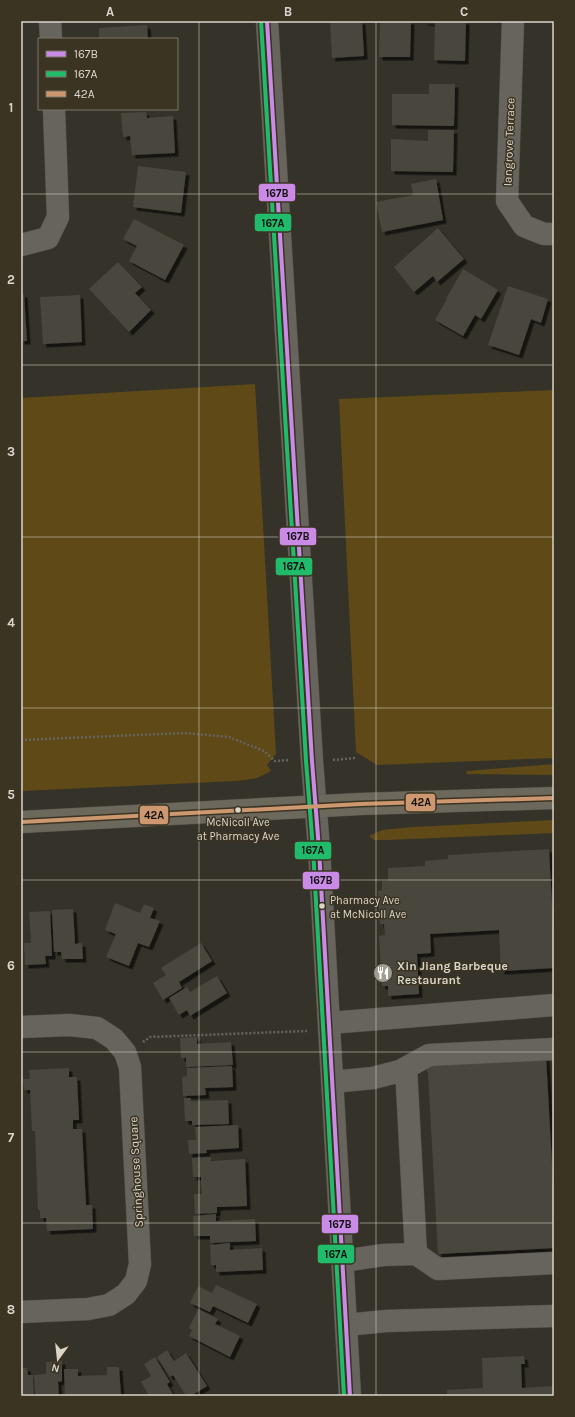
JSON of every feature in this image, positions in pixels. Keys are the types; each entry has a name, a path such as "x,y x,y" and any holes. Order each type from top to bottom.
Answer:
{"main road":[{"path":"21,822 360,804 554,798"}],"street":[{"path":"50,21 51,38"},
{"path":"267,21 312,761 317,807 350,1396"},
{"name":"Iangrove Terrace","path":"513,21 507,201 524,226 544,234 554,234"},
{"path":"21,245 48,238 58,217 54,110"},
{"path":"329,1023 554,1005"},
{"name":"Springhouse Square","path":"21,1027 69,1025 97,1028 114,1040 125,1052 130,1067 140,1264 136,1281 126,1294 109,1305 88,1309 21,1312"},
{"path":"332,1082 373,1078 400,1071 429,1055 554,1049"},
{"path":"406,1068 416,1254"},
{"path":"342,1261 383,1255 416,1254 438,1269 554,1264"},
{"path":"346,1325 386,1321 554,1316"}],"path":[{"path":"21,740 184,733 229,737 264,751 275,761"},
{"path":"125,1052 150,1037 293,1032"}],"shaded area":[{"path":"255,384 276,754 267,765 271,771 257,778 237,781 21,791 21,398"},
{"path":"554,390 554,758 377,765 356,752 339,399"},
{"path":"554,764 554,775 466,774 467,771"},
{"path":"554,820 554,833 387,840 374,840 369,836 382,830 412,827"}],"building":[{"path":"330,21 362,21 364,56 332,58"},
{"path":"380,21 411,21 410,57 379,57"},
{"path":"424,21 466,21 465,61 434,60 435,23"},
{"path":"147,25 148,38 99,38 99,28"},
{"path":"429,84 455,84 454,126 392,125 392,94 429,94"},
{"path":"146,112 147,118 173,116 175,153 132,155 130,136 123,137 121,113"},
{"path":"428,130 454,130 453,172 391,171 391,139 428,141"},
{"path":"138,166 186,172 181,213 133,207"},
{"path":"436,179 443,220 382,232 376,202 413,195 411,184"},
{"path":"134,219 184,245 165,280 129,261 137,246 123,239"},
{"path":"438,228 464,259 437,282 433,276 414,292 394,267"},
{"path":"118,262 142,287 135,293 151,310 129,332 89,289"},
{"path":"463,269 498,290 481,319 475,315 463,336 435,320"},
{"path":"508,286 548,299 541,323 531,319 519,355 488,345"},
{"path":"21,294 24,294 27,341 21,341"},
{"path":"80,295 82,342 43,344 40,297"},
{"path":"549,849 554,968 501,971 499,930 430,934 431,953 417,954 419,994 388,996 388,986 382,986 379,936 385,935 384,924 380,924 378,891 382,890 382,881 388,881 388,868 425,866 425,861 448,859 448,855"},
{"path":"115,903 140,913 144,904 154,908 150,918 160,921 149,947 138,943 129,966 106,957 116,934 105,930"},
{"path":"73,909 75,944 82,943 83,959 62,959 61,952 54,952 52,910"},
{"path":"50,911 52,956 45,956 46,964 25,965 24,943 31,943 29,912"},
{"path":"201,943 212,961 179,982 182,988 163,1000 153,983 166,975 161,968"},
{"path":"217,976 227,993 190,1016 187,1010 179,1015 169,998 187,987 190,992"},
{"path":"197,1037 197,1044 231,1042 233,1065 186,1067 186,1058 181,1058 180,1038"},
{"path":"546,1056 554,1201 554,1248 438,1254 427,1063"},
{"path":"232,1066 233,1087 205,1088 206,1095 183,1096 182,1077 187,1076 187,1068"},
{"path":"69,1068 69,1077 77,1077 79,1120 73,1120 73,1129 82,1129 86,1205 92,1205 93,1229 47,1231 46,1218 40,1218 40,1210 38,1210 35,1131 32,1131 30,1090 24,1090 23,1079 30,1079 29,1070"},
{"path":"184,1098 191,1098 191,1101 228,1100 229,1124 192,1125 192,1121 185,1121"},
{"path":"238,1125 239,1148 206,1150 207,1153 189,1154 188,1140 196,1140 195,1127"},
{"path":"211,1157 211,1161 245,1159 247,1206 217,1207 217,1213 195,1214 194,1194 202,1194 201,1177 193,1177 192,1158"},
{"path":"216,1214 216,1221 255,1219 256,1241 210,1243 210,1236 194,1236 193,1216"},
{"path":"230,1243 230,1250 262,1248 263,1270 216,1272 216,1265 211,1265 210,1245"},
{"path":"216,1285 257,1304 248,1323 213,1306 210,1312 190,1303 198,1286 212,1293"},
{"path":"198,1309 218,1319 215,1324 240,1336 230,1357 189,1336 192,1330 189,1328"},
{"path":"167,1350 174,1361 186,1353 207,1386 191,1396 186,1396 173,1375 170,1377 157,1357"},
{"path":"524,1356 525,1364 521,1364 522,1388 554,1386 554,1396 447,1396 447,1390 483,1388 482,1358"},
{"path":"155,1357 170,1382 167,1384 174,1396 149,1396 141,1382 151,1376 144,1364"},
{"path":"62,1361 62,1381 58,1382 59,1396 35,1396 34,1375 46,1374 46,1362"},
{"path":"107,1367 119,1367 121,1396 65,1396 64,1369 78,1369 78,1376 107,1375"},
{"path":"21,1368 27,1368 28,1375 33,1375 34,1396 21,1396"}],"transit line":[{"name":"167A","path":"261,21 306,761 313,849 344,1396"},
{"name":"167B","path":"267,21 312,761 319,849 350,1396"},
{"name":"42A","path":"21,822 360,804 554,798"}],"place":[{"name":"McNicoll Ave at Pharmacy Ave","path":"238,810"},
{"name":"Pharmacy Ave at McNicoll Ave","path":"322,906"},
{"name":"Xin Jiang Barbeque Restaurant","path":"383,973"}]}
